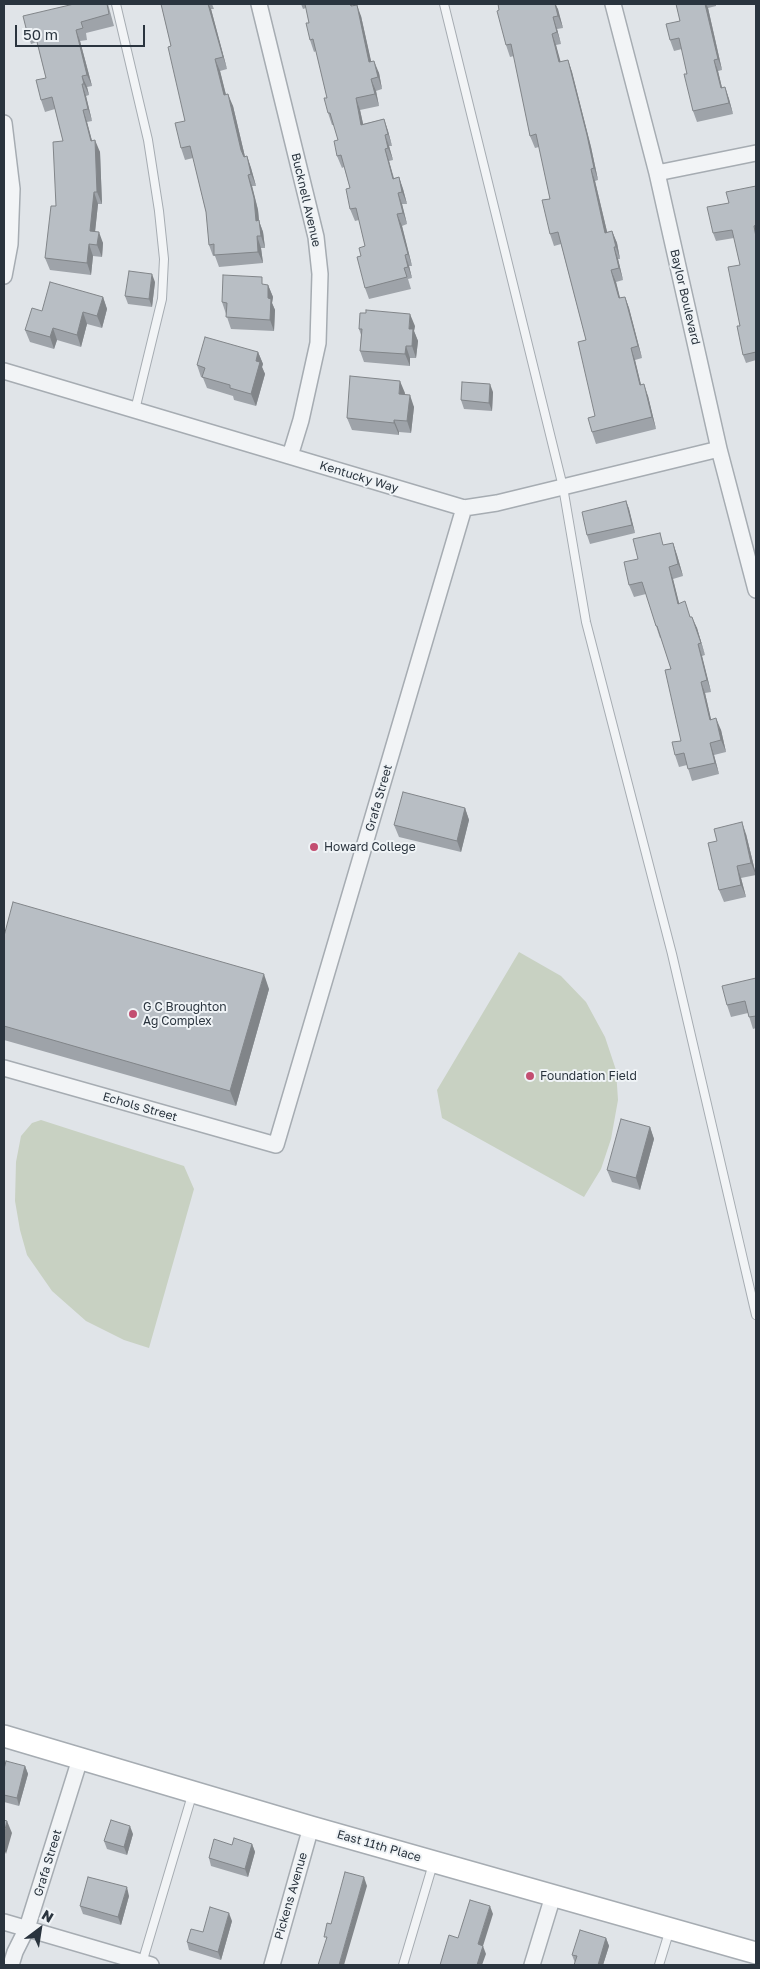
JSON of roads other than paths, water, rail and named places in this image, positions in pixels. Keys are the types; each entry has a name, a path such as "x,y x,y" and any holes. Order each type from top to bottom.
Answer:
{"street":[{"name":"Bucknell Avenue","path":"259,4 316,237 320,274 318,343 301,420 290,456"},
{"name":"Baylor Boulevard","path":"613,4 657,173 719,449 756,590"},
{"path":"4,124 12,189 10,244 4,276"},
{"path":"657,173 756,153"},
{"name":"Kentucky Way","path":"4,371 464,508 497,504 719,449"},
{"name":"Grafa Street","path":"276,1145 464,508"},
{"name":"Echols Street","path":"4,1068 276,1145"},
{"name":"East 11th Place","path":"4,1736 311,1827 756,1953"},
{"name":"Grafa Street","path":"11,1965 27,1928 80,1758"},
{"name":"Pickens Avenue","path":"272,1965 311,1827"},
{"path":"532,1965 553,1896"},
{"path":"4,1922 145,1964"}],"lane":[{"path":"116,4 148,140 164,259 162,299 135,410"},
{"path":"444,4 563,487 586,622 672,954 756,1315"},
{"path":"145,1964 193,1792"},
{"path":"403,1965 434,1862"},
{"path":"659,1965 670,1929"}],"place":[{"name":"Howard College","path":"314,847"},
{"name":"G C Broughton Ag Complex","path":"133,1014"},
{"name":"Foundation Field","path":"530,1076"}]}
